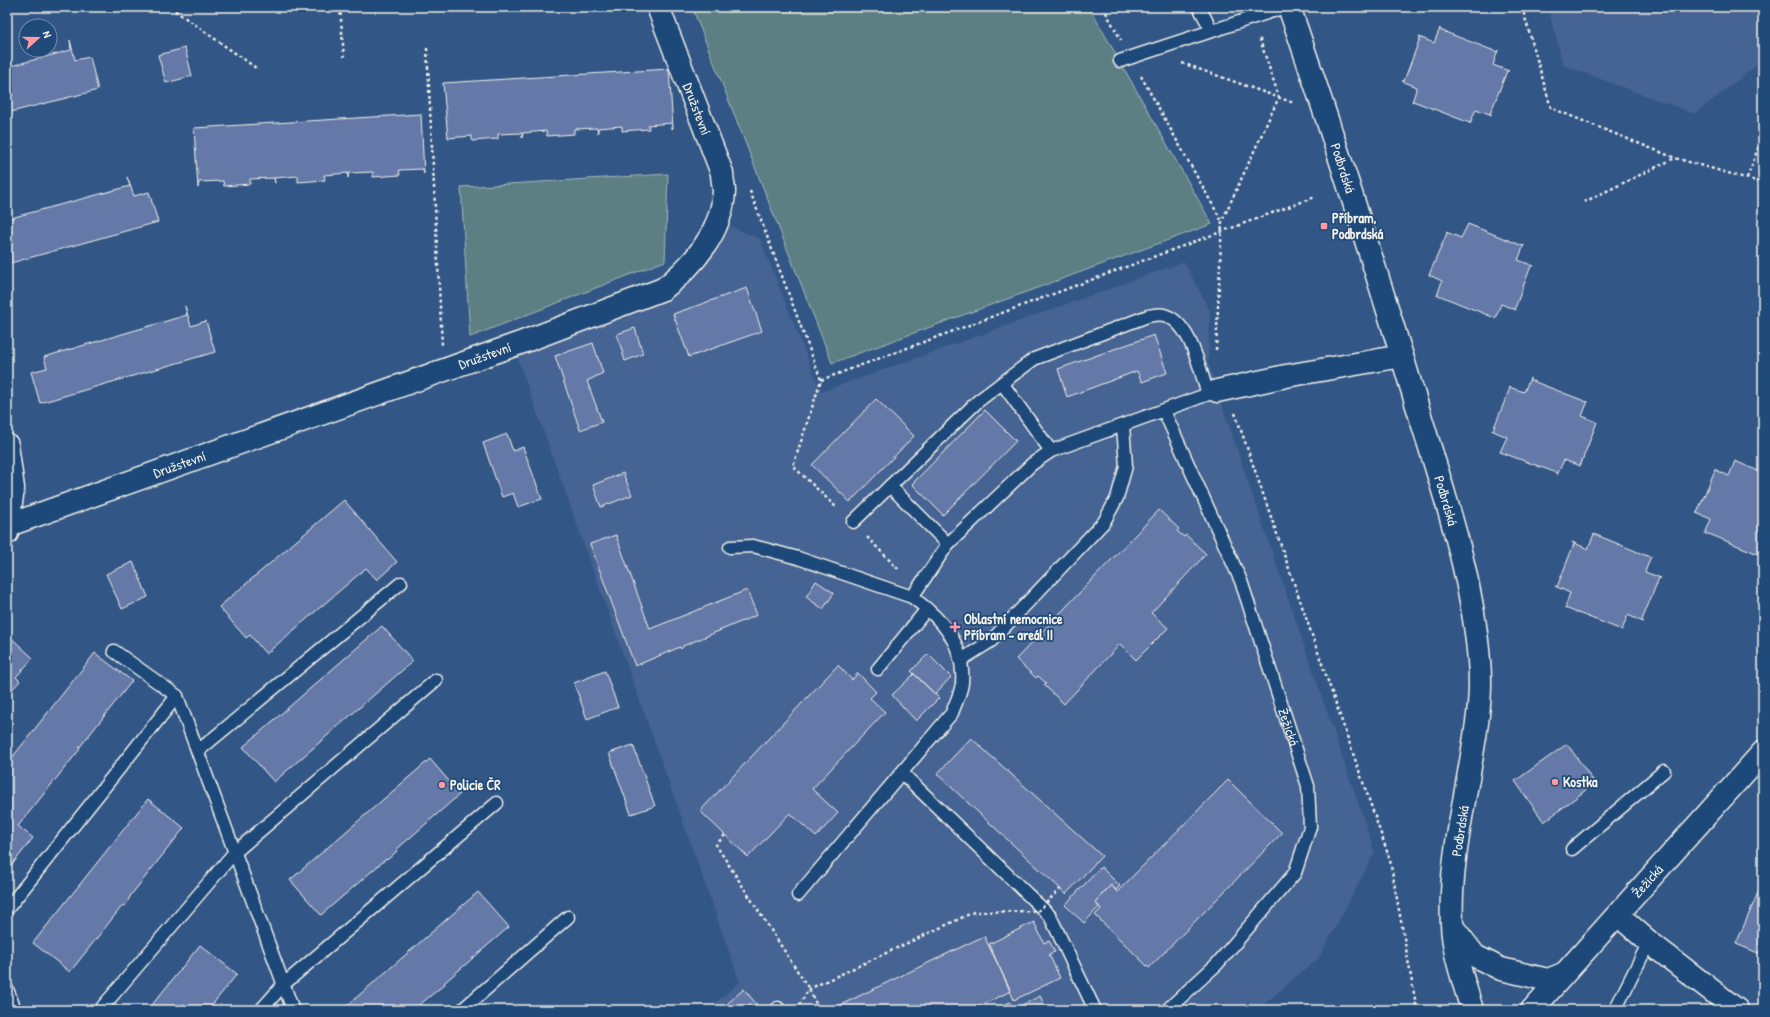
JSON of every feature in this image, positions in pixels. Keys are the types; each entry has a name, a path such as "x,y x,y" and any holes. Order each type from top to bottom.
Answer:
{"street":[{"name":"Družstevní","path":"8,529 523,342 663,289 680,276 697,258 714,230 724,192 722,173 658,7"},
{"name":"Podbrdská","path":"1289,7 1322,102 1402,356 1457,540 1472,603 1480,663 1480,707 1453,877 1452,926 1460,971 1472,1010"},
{"path":"1212,393 1286,376 1402,356"},
{"path":"7,445 13,488 8,529"},
{"name":"Žežická","path":"1532,1010 1763,752"},
{"path":"1618,915 1649,942 1737,1010"},
{"path":"1452,926 1475,956 1501,969 1548,980 1564,974"}],"lane":[{"path":"1199,7 1212,31"},
{"path":"1125,59 1285,7"},
{"path":"852,522 978,401 1034,359 1148,316 1163,314 1176,320 1187,335 1212,393 1051,451 1032,464 948,544 915,593"},
{"path":"1002,383 1051,451"},
{"name":"Žežická","path":"1164,411 1241,581 1308,786 1310,827 1295,873 1216,964 1167,1010"},
{"path":"961,660 991,641 1104,522 1116,498 1126,466 1123,425"},
{"path":"890,486 948,544"},
{"path":"730,547 752,546 798,558 915,593 927,609 950,634 961,660 962,685 952,713 798,895"},
{"path":"198,752 402,584"},
{"path":"878,669 927,609"},
{"path":"114,651 177,696 234,853 294,1010"},
{"path":"100,1010 234,853 436,680"},
{"path":"7,909 177,696"},
{"path":"1572,850 1664,771"},
{"path":"902,773 1050,916 1095,1010"},
{"path":"261,1010 284,984 497,803"},
{"path":"462,1010 568,917"},
{"path":"1614,1010 1649,942"},
{"path":"7,989 15,1010"}],"path":[{"path":"170,7 256,68"},
{"path":"340,7 344,57"},
{"path":"1103,7 1125,59 1222,221"},
{"path":"1522,7 1551,108 1676,158 1763,183"},
{"path":"1216,355 1220,232 1222,221 1280,97 1257,31"},
{"path":"427,48 442,347"},
{"path":"1150,52 1280,97 1298,105"},
{"path":"1747,178 1763,135"},
{"path":"1584,202 1676,158"},
{"path":"748,186 821,380 793,466 852,522 915,593"},
{"path":"821,380 1315,197"},
{"path":"1232,406 1390,860 1417,1010"},
{"path":"725,835 716,845 809,989 819,1010"},
{"path":"796,1010 809,989 974,912 1038,911 1060,889"}],"shaded area":[{"path":"1548,7 1763,7 1763,60 1695,114 1563,65"},
{"name":"Oblastní nemocnice Příbram - areál II","path":"708,217 760,239 821,392 1184,262 1210,311 1208,362 1375,852 1319,958 1257,1010 707,1010 740,982 509,334 661,276 680,262 695,244"}],"green space":[{"path":"692,7 1089,7 1212,224 832,363"},
{"path":"668,174 665,261 470,337 461,187"}],"building":[{"path":"1440,28 1440,30 1497,52 1498,50 1493,65 1509,71 1507,71 1490,114 1492,115 1476,109 1470,124 1413,101 1412,102 1417,87 1402,81 1404,81 1420,38 1419,37 1434,43"},
{"path":"70,40 75,60 90,57 98,90 7,113 7,67 41,58 58,58 58,53 71,50"},
{"path":"185,48 192,76 166,83 158,55"},
{"path":"669,69 673,128 672,129 672,123 648,125 649,129 622,131 622,126 598,128 598,133 597,128 574,129 574,134 547,136 546,131 523,133 522,138 522,133 498,134 498,139 472,141 472,136 448,138 443,83"},
{"path":"421,114 424,174 423,169 399,170 400,175 373,177 373,172 349,173 348,178 348,173 324,175 325,180 298,182 298,176 250,179 250,184 224,186 223,181 199,182 198,188 194,128"},
{"path":"127,177 134,196 149,192 158,222 7,264 7,219 130,186"},
{"path":"1468,224 1523,246 1524,245 1518,260 1534,266 1531,266 1515,308 1516,310 1501,304 1495,319 1438,295 1437,296 1442,281 1429,275 1447,233 1446,232 1461,238"},
{"path":"747,288 762,331 689,357 673,314"},
{"path":"185,306 191,326 206,321 215,352 40,403 31,372 47,368 44,357 187,315"},
{"path":"635,328 643,354 625,361 617,334"},
{"path":"1154,335 1167,373 1142,382 1137,371 1067,397 1058,369"},
{"path":"593,343 603,373 587,381 602,422 580,430 555,356"},
{"path":"1530,378 1530,380 1587,402 1588,401 1582,416 1597,422 1580,466 1564,460 1557,475 1557,473 1500,452 1507,437 1491,430 1493,430 1510,388 1509,387 1524,392"},
{"path":"876,399 914,436 850,502 812,465"},
{"path":"985,410 1016,441 943,515 912,484"},
{"path":"507,434 513,451 523,447 542,499 518,507 513,493 502,497 483,443"},
{"path":"1735,461 1763,473 1763,556 1709,534 1705,534 1711,519 1696,513 1715,470 1714,469 1729,476"},
{"path":"623,473 632,495 601,507 593,485"},
{"path":"344,500 397,562 377,580 366,568 266,654 250,635 246,638 219,607"},
{"path":"1159,510 1179,529 1177,531 1184,537 1186,535 1206,554 1151,613 1168,628 1136,660 1120,644 1064,704 1044,685 1046,683 1038,676 1036,678 1016,659"},
{"path":"1594,534 1650,557 1651,556 1645,572 1661,578 1659,578 1642,620 1643,622 1628,615 1622,630 1565,608 1570,593 1557,587 1574,544 1572,542 1588,549"},
{"path":"616,535 650,629 747,590 757,615 683,646 681,649 680,647 635,666 590,544"},
{"path":"133,562 148,597 122,609 106,574"},
{"path":"816,581 834,593 823,609 806,597"},
{"path":"382,626 413,661 274,782 243,747"},
{"path":"7,634 33,658 16,677 20,681 7,695"},
{"path":"95,653 132,681 18,826 33,838 7,871 7,764"},
{"path":"928,654 951,677 935,694 911,671"},
{"path":"838,665 852,680 858,673 876,692 870,698 885,712 812,789 838,813 816,837 790,813 748,857 700,811"},
{"path":"605,671 618,707 587,719 574,683"},
{"path":"914,674 939,698 916,721 892,695"},
{"path":"971,738 1102,856 1066,894 937,774"},
{"name":"Kostka","path":"1567,744 1595,783 1544,822 1515,781"},
{"path":"633,745 655,806 631,814 609,753"},
{"path":"430,759 460,794 396,850 397,851 387,860 386,859 321,915 290,880"},
{"path":"1228,780 1282,833 1149,968 1095,915 1101,909 1095,902 1111,885 1117,892"},
{"path":"148,799 184,828 131,895 125,906 123,905 70,972 33,943"},
{"path":"1101,867 1120,886 1116,890 1111,885 1095,902 1099,907 1084,923 1065,905"},
{"path":"1763,881 1763,955 1736,944"},
{"path":"478,892 509,927 444,983 445,984 413,1010 342,1010"},
{"path":"1034,922 1044,943 1049,941 1055,952 1049,954 1060,978 1014,1000 989,944"},
{"path":"984,936 1011,991 971,1010 832,1009"},
{"path":"200,945 237,974 208,1010 148,1010"},
{"path":"744,989 761,1010 720,1010"},
{"path":"1040,996 1047,1010 994,1010 1010,1002 1014,1009"}],"place":[{"name":"Příbram, Podbrdská","path":"1324,226"},
{"name":"Oblastní nemocnice Příbram - areál II","path":"955,627"},
{"name":"Kostka","path":"1555,782"},
{"name":"Policie ČR","path":"442,785"}]}
